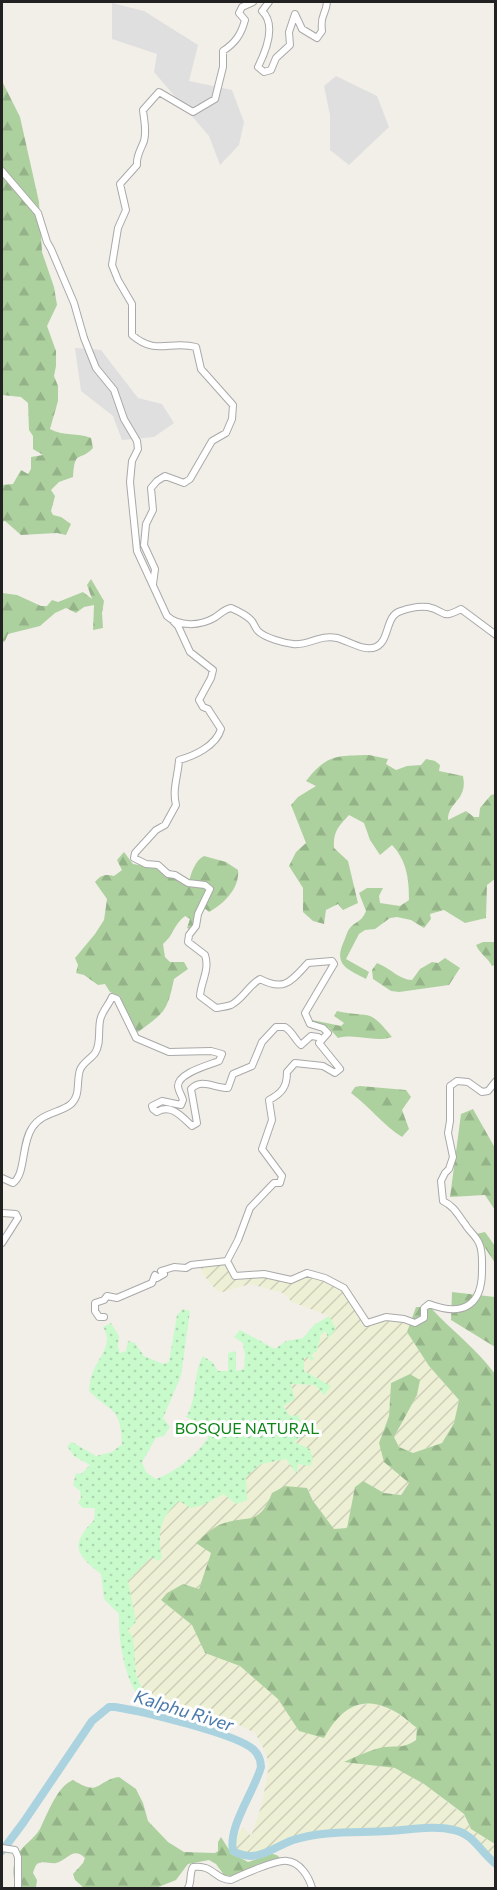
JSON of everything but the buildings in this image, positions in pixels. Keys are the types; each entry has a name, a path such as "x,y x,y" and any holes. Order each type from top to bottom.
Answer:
{"street":[{"path":"152,585 155,569 144,545 146,524 153,510 150,488 165,476 184,483 190,479 212,441 226,433 232,419 233,405 201,369 196,347 184,344 161,348 142,344 132,335 132,303 112,265 118,228 126,210 120,184 137,165 136,158 145,132 143,110 159,92 193,112 214,99 223,67 223,51 237,40 242,29 245,21 239,13 242,6 253,2"},
{"path":"269,2 262,10 267,16 268,31 271,37 258,67 264,72 271,70 276,58 290,45 289,32 295,14 302,29 318,38 322,31 320,20 327,7 327,2"},
{"path":"2,171 38,213 46,242 74,303 96,368 110,383 118,398 124,419 135,435 138,449 132,461 130,482 137,551 164,612 178,626 190,652 213,670 200,700 221,729 219,735 210,746 193,756 178,760 178,774 173,793 176,806 165,825 156,830 135,853 134,858 146,864 158,865 168,874 176,875 188,883 206,885 210,889 188,942 205,955 207,971 201,984 200,996 216,1008 231,1005 250,985 260,979 278,986 289,983 308,963 332,961 334,964 305,1013 310,1024 323,1028 328,1033 319,1043 340,1069 336,1074 323,1066 295,1063 287,1072 287,1083 280,1094 269,1100 272,1120 262,1149 282,1176 280,1183 274,1183 250,1208 227,1261"},
{"path":"173,621 180,624 204,623 231,608 248,617 259,632 290,644 302,644 317,638 335,637 364,648 374,648 381,643 397,612 419,607 429,608 444,615 450,615 462,609 495,635"},
{"path":"2,1178 13,1183 21,1176 24,1145 32,1128 51,1112 70,1106 78,1095 78,1078 81,1067 95,1054 99,1045 100,1017 112,997 117,999 136,1038 170,1052 211,1051 222,1054 219,1061 190,1072 180,1080 178,1087 183,1100 181,1105 162,1101 152,1106 157,1112 165,1107 170,1108 192,1126 197,1123 191,1089 193,1086 204,1083 228,1088 232,1074 252,1066 262,1042 276,1027 285,1027 295,1034 296,1041 301,1046 311,1036 322,1040"},
{"path":"227,1261 235,1276 264,1274 291,1280 307,1273 325,1278 344,1288 367,1323 386,1317 415,1323 424,1318 424,1308 429,1304 455,1311 468,1307 476,1298 482,1285 482,1261 479,1243 466,1227 454,1206 443,1201 441,1181 449,1170 453,1157 448,1133 450,1086 457,1081 468,1082 482,1092 488,1090 495,1081"},
{"path":"2,1213 16,1214 18,1218 2,1243"},
{"path":"104,1317 99,1317 95,1311 95,1304 104,1300 106,1296 117,1298 152,1283 155,1275 157,1278 164,1274 161,1271 174,1267 186,1268 191,1264 227,1261"},
{"path":"2,1848 15,1850 18,1857 18,1888"},
{"path":"188,1888 193,1868 206,1867 225,1880 231,1880 284,1860 302,1869 312,1888"}],"shaded area":[{"path":"112,3 144,11 198,45 189,81 232,90 244,122 239,145 220,165 209,136 154,72 157,54 112,39"},
{"path":"336,76 377,96 389,127 349,165 330,150 330,115 324,86"},
{"path":"75,348 101,350 138,398 162,404 174,423 154,437 122,440 113,416 81,391"}],"green space":[{"path":"2,81 20,117 39,202 42,252 54,287 57,305 47,326 56,351 54,376 58,386 58,401 50,429 91,438 93,448 78,457 73,477 59,482 51,490 55,496 51,511 53,515 71,524 66,535 57,533 21,535 5,521 2,522 2,485 13,484 21,470 28,474 31,469 31,457 43,455 33,449 33,436 29,430 28,403 21,397 2,395"},
{"path":"91,579 104,601 103,628 93,630 94,605 84,607 76,613 66,608 55,613 40,626 8,634 2,643 2,593 17,595 41,606 47,606 52,600 58,602 83,592 92,599 87,585"},
{"path":"369,755 388,759 386,764 396,770 421,765 426,759 440,765 439,771 463,776 463,791 451,809 448,820 466,811 474,817 479,817 480,808 491,795 495,794 496,878 487,885 486,918 465,923 444,910 430,914 431,919 424,928 411,920 397,917 390,918 375,929 365,930 359,934 346,959 369,972 366,979 344,965 340,956 341,949 349,929 361,920 366,911 359,893 367,888 383,888 379,896 380,903 400,906 409,900 406,871 397,851 392,845 380,855 370,840 364,823 349,815 337,830 334,848 348,861 358,903 343,910 338,904 326,910 324,924 313,921 303,912 303,888 289,866 296,852 306,843 291,805 298,797 316,786 306,781 320,766 333,758"},
{"path":"124,852 133,864 160,868 171,877 196,884 208,891 191,930 187,928 190,919 185,916 163,944 165,957 170,962 184,962 188,969 174,979 164,1010 138,1032 128,1026 125,1021 120,996 110,992 105,984 98,985 84,975 76,973 78,965 75,958 104,920 107,899 95,882 101,876 114,876 122,870 117,860"},
{"path":"204,856 226,862 238,870 238,877 230,895 209,912 203,907 211,888 189,881 196,863"},
{"path":"483,942 495,942 495,965 492,966 476,945"},
{"path":"445,958 460,968 449,985 399,992 391,991 373,979 372,970 377,963 403,978 412,980 420,969"},
{"path":"337,1011 373,1017 392,1037 385,1039 338,1038 328,1027 312,1024 312,1020 341,1026 344,1023 334,1016"},
{"path":"355,1087 406,1090 411,1097 402,1110 409,1129 402,1137 351,1093"},
{"path":"473,1109 495,1148 495,1210 485,1195 450,1197 461,1114"},
{"path":"485,1232 495,1246 495,1263 476,1234"},
{"path":"227,1261 235,1276 264,1274 291,1280 307,1273 344,1288 367,1323 386,1317 404,1319 410,1324 407,1332 429,1366 459,1400 454,1423 442,1443 413,1453 399,1447 394,1437 417,1395 391,1383 389,1416 379,1443 400,1474 410,1483 400,1495 355,1487 347,1528 334,1529 313,1501 307,1488 272,1493 267,1507 257,1517 244,1520 197,1543 211,1553 199,1589 161,1600 192,1625 205,1653 240,1666 278,1699 299,1731 334,1721 350,1707 373,1703 394,1711 417,1728 416,1739 406,1747 385,1747 345,1762 395,1768 424,1784 464,1815 471,1829 495,1844 495,1864 474,1840 455,1830 429,1829 320,1834 276,1846 258,1856 243,1856 233,1851 231,1842 244,1827 251,1836 262,1804 269,1765 265,1751 255,1733 233,1722 196,1712 161,1713 146,1706 144,1692 136,1675 128,1630 128,1581 151,1556 166,1512 179,1500 203,1505 224,1494 261,1464 286,1459 298,1473 290,1416 283,1406 290,1384 330,1386 304,1371 304,1358 317,1351 321,1334 326,1331 327,1338 329,1316 292,1302 283,1293 250,1284 223,1292 217,1291 202,1273 201,1264"},
{"path":"452,1292 495,1297 495,1347 451,1320"},
{"path":"416,1307 430,1307 495,1374 495,1844 471,1829 464,1814 424,1784 395,1768 344,1762 374,1750 405,1745 416,1740 417,1728 403,1717 382,1706 362,1704 344,1712 324,1738 299,1731 278,1699 240,1666 205,1653 192,1625 161,1600 167,1593 183,1584 199,1589 211,1553 196,1543 219,1525 256,1516 262,1512 272,1493 285,1486 307,1488 313,1501 334,1529 347,1528 355,1487 363,1481 384,1493 401,1495 409,1483 384,1462 379,1443 389,1416 391,1383 410,1374 420,1380 417,1395 394,1437 399,1447 413,1453 442,1443 454,1423 459,1400 429,1366 407,1332"},
{"name":"BOSQUE NATURAL","path":"183,1309 190,1311 181,1376 163,1418 170,1427 164,1436 156,1438 142,1462 146,1472 156,1479 185,1462 208,1438 206,1427 186,1417 192,1403 197,1371 203,1356 213,1363 218,1371 228,1371 228,1353 236,1351 236,1371 244,1369 243,1343 234,1337 240,1330 275,1349 286,1341 303,1338 314,1325 329,1316 336,1329 328,1339 326,1331 321,1334 317,1351 311,1355 314,1359 311,1361 308,1357 304,1358 304,1371 331,1386 324,1395 315,1385 291,1384 295,1399 283,1406 290,1416 299,1415 304,1435 294,1442 310,1449 313,1459 310,1466 298,1464 297,1474 286,1459 261,1464 246,1477 247,1500 236,1504 224,1494 203,1505 191,1508 179,1501 164,1519 160,1533 162,1558 158,1561 151,1557 128,1581 136,1622 128,1630 133,1638 136,1675 144,1692 137,1695 123,1656 119,1614 104,1599 101,1574 86,1561 79,1549 81,1536 94,1520 95,1508 83,1508 78,1503 81,1498 80,1491 73,1485 76,1473 81,1474 90,1465 74,1456 67,1446 72,1442 96,1456 112,1452 122,1444 117,1416 89,1391 92,1374 106,1345 106,1333 103,1327 111,1323 119,1336 120,1353 126,1351 128,1341 135,1343 144,1356 163,1364 169,1362 177,1315"},
{"path":"119,1777 136,1789 148,1821 168,1842 184,1852 215,1853 218,1851 218,1842 221,1837 231,1853 248,1862 269,1854 280,1858 231,1876 224,1875 216,1864 209,1860 188,1864 176,1880 156,1888 84,1888 75,1880 73,1874 85,1858 77,1853 56,1863 37,1864 33,1873 37,1880 36,1888 19,1888 14,1876 16,1858 40,1829 62,1788 73,1780 94,1788"}],"waterway":[{"name":"Kalphu River","path":"2,1851 92,1721 109,1707 115,1707 210,1730 244,1744 256,1752 261,1767 238,1820 232,1841 233,1851 242,1855 257,1855 293,1840 317,1835 438,1828 454,1830 467,1835 496,1864"}]}
